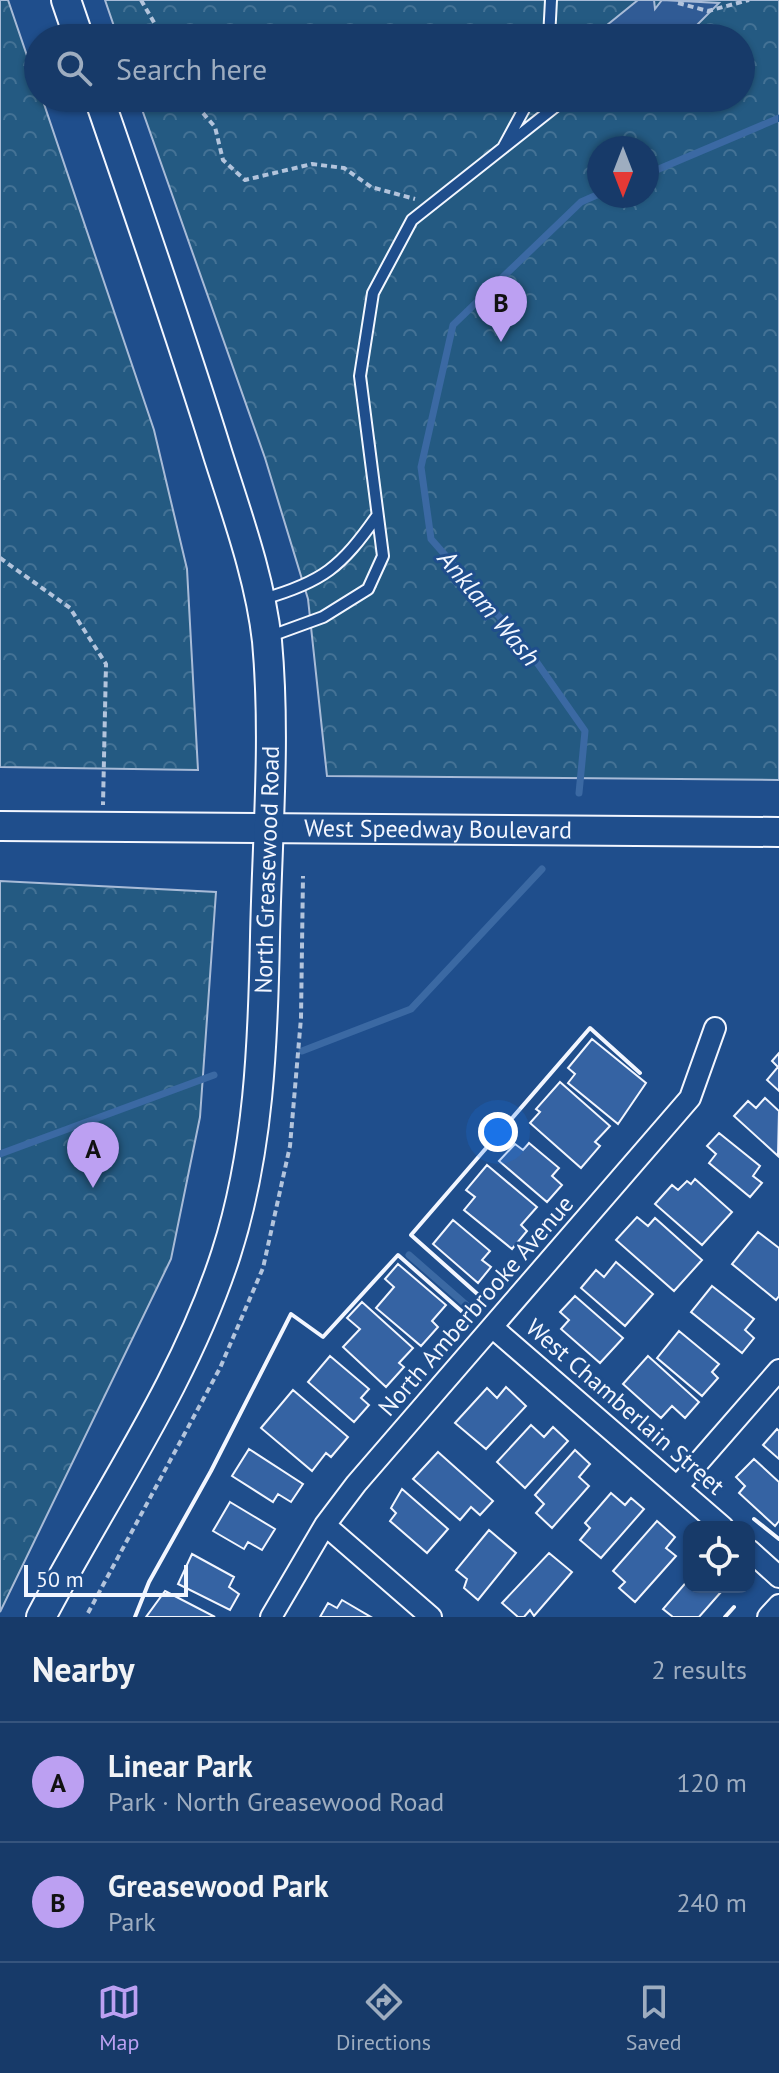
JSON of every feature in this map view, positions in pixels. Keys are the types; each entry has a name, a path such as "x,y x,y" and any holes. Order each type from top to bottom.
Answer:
{"main road":[{"path":"66,0 74,24"},
{"name":"North Greasewood Road","path":"44,1616 143,1438 185,1355 226,1252 255,1120 263,1025 270,706 266,638 260,600 192,370 104,112"},
{"name":"West Speedway Boulevard","path":"0,826 779,832"}],"street":[{"name":"North Amberbrooke Avenue","path":"271,1617 325,1525 690,1098 715,1028"},
{"name":"West Chamberlain Street","path":"492,1327 716,1521"},
{"path":"677,1487 779,1370"},
{"path":"325,1525 431,1617"},
{"path":"755,1555 779,1577"},
{"path":"768,1617 779,1605"}],"lane":[{"path":"550,24 551,0"},
{"path":"503,148 522,112"},
{"path":"266,638 323,617 368,589 383,556 360,376 373,293 412,220 548,112"},
{"path":"260,600 303,588 336,567 377,516"}],"path":[{"path":"141,0 155,24"},
{"path":"678,3 708,11 749,0"},
{"path":"202,112 215,127 223,160 245,180 312,164 344,168 371,187 430,203"},
{"path":"0,558 70,608 106,664 102,826"}],"green space":[{"path":"0,0 8,0 24,47 24,112 47,112 154,430 187,569 198,770 0,767"},
{"path":"105,0 779,0 779,780 327,776 308,599 265,458 143,112 755,112 755,24 113,24"},
{"path":"0,881 216,892 200,1117 171,1259 0,1612"}],"shaded area":[{"path":"638,0 654,0 655,9 662,0 719,3 698,24 608,24"}],"building":[{"path":"592,1039 646,1083 618,1124 568,1083 575,1074 568,1068"},
{"path":"779,1053 779,1091 767,1080 778,1067 772,1061"},
{"path":"560,1082 610,1126 595,1142 600,1146 581,1168 530,1123 540,1112 536,1109"},
{"path":"765,1098 779,1111 778,1156 734,1116 748,1101 756,1108"},
{"path":"719,1133 760,1166 753,1176 762,1183 750,1197 709,1163 716,1154 707,1146"},
{"path":"529,1143 559,1168 552,1176 562,1185 547,1202 499,1161 515,1144 523,1150"},
{"path":"487,1165 537,1207 521,1225 527,1231 512,1249 464,1210 475,1197 466,1190"},
{"path":"695,1179 732,1212 702,1245 655,1204 672,1185 678,1190 687,1181 691,1184"},
{"path":"637,1217 648,1226 655,1218 702,1260 674,1291 616,1240"},
{"path":"453,1220 490,1251 482,1260 491,1267 478,1283 433,1244"},
{"path":"758,1232 779,1248 779,1296 776,1300 732,1264"},
{"path":"616,1262 653,1294 625,1326 581,1288 596,1270 604,1277"},
{"path":"398,1264 446,1305 432,1321 438,1327 421,1346 376,1308 394,1287 385,1279"},
{"path":"712,1286 754,1319 745,1330 754,1338 742,1353 691,1312"},
{"path":"575,1296 623,1338 600,1363 561,1329 569,1320 560,1312"},
{"path":"362,1302 413,1348 399,1363 404,1367 386,1387 343,1347 360,1329 347,1318"},
{"path":"679,1331 719,1364 712,1372 718,1378 702,1396 657,1358"},
{"path":"330,1356 369,1389 361,1398 369,1405 354,1422 308,1382"},
{"path":"648,1356 699,1402 685,1418 672,1406 661,1418 623,1384"},
{"path":"506,1387 526,1406 486,1449 455,1423 487,1388 497,1398"},
{"path":"293,1390 348,1437 331,1457 326,1453 312,1471 261,1428"},
{"path":"531,1425 544,1437 553,1427 568,1441 525,1488 497,1462"},
{"path":"777,1429 779,1431 779,1459 763,1445"},
{"path":"249,1449 303,1484 291,1502 278,1494 273,1502 232,1476"},
{"path":"575,1450 590,1464 579,1477 589,1486 552,1528 536,1513 544,1504 535,1495"},
{"path":"438,1452 493,1501 480,1515 471,1507 460,1520 413,1479"},
{"path":"754,1459 779,1482 779,1521 775,1526 739,1493 745,1486 736,1477"},
{"path":"402,1489 448,1529 427,1553 390,1521 396,1513 391,1508"},
{"path":"611,1493 625,1505 631,1498 644,1509 601,1558 580,1540 590,1528 585,1523"},
{"path":"230,1502 275,1529 262,1550 248,1542 244,1549 213,1531"},
{"path":"657,1521 675,1537 666,1548 676,1556 635,1602 619,1588 625,1582 613,1571"},
{"path":"489,1530 516,1553 478,1600 464,1588 467,1579 456,1570"},
{"path":"549,1553 572,1572 534,1616 530,1610 524,1617 518,1617 502,1603"},
{"path":"192,1554 234,1577 229,1587 239,1594 230,1610 178,1584"},
{"path":"683,1586 683,1593 720,1593 699,1617 673,1617 663,1609"},
{"path":"165,1591 215,1617 146,1617"},
{"path":"342,1600 371,1617 320,1617 328,1603 337,1608"}],"waterway":[{"name":"Anklam Wash","path":"659,169 779,118"},
{"name":"Anklam Wash","path":"579,793 585,731 526,647 431,539 421,467 453,325 587,199"},
{"name":"Anklam Wash","path":"302,1051 411,1009 542,869"},
{"name":"Anklam Wash","path":"0,1154 214,1075"},
{"path":"409,1255 472,1310"}],"wall":[{"path":"483,1299 411,1235 590,1028 640,1073"},
{"path":"135,1617 149,1582 211,1471 291,1314 323,1337 398,1255 467,1316"},
{"path":"754,1519 779,1539"},
{"path":"725,1617 734,1607"}],"place":[{"name":"Greasewood Park","path":"501,342"},
{"name":"Linear Park","path":"93,1188"}]}
